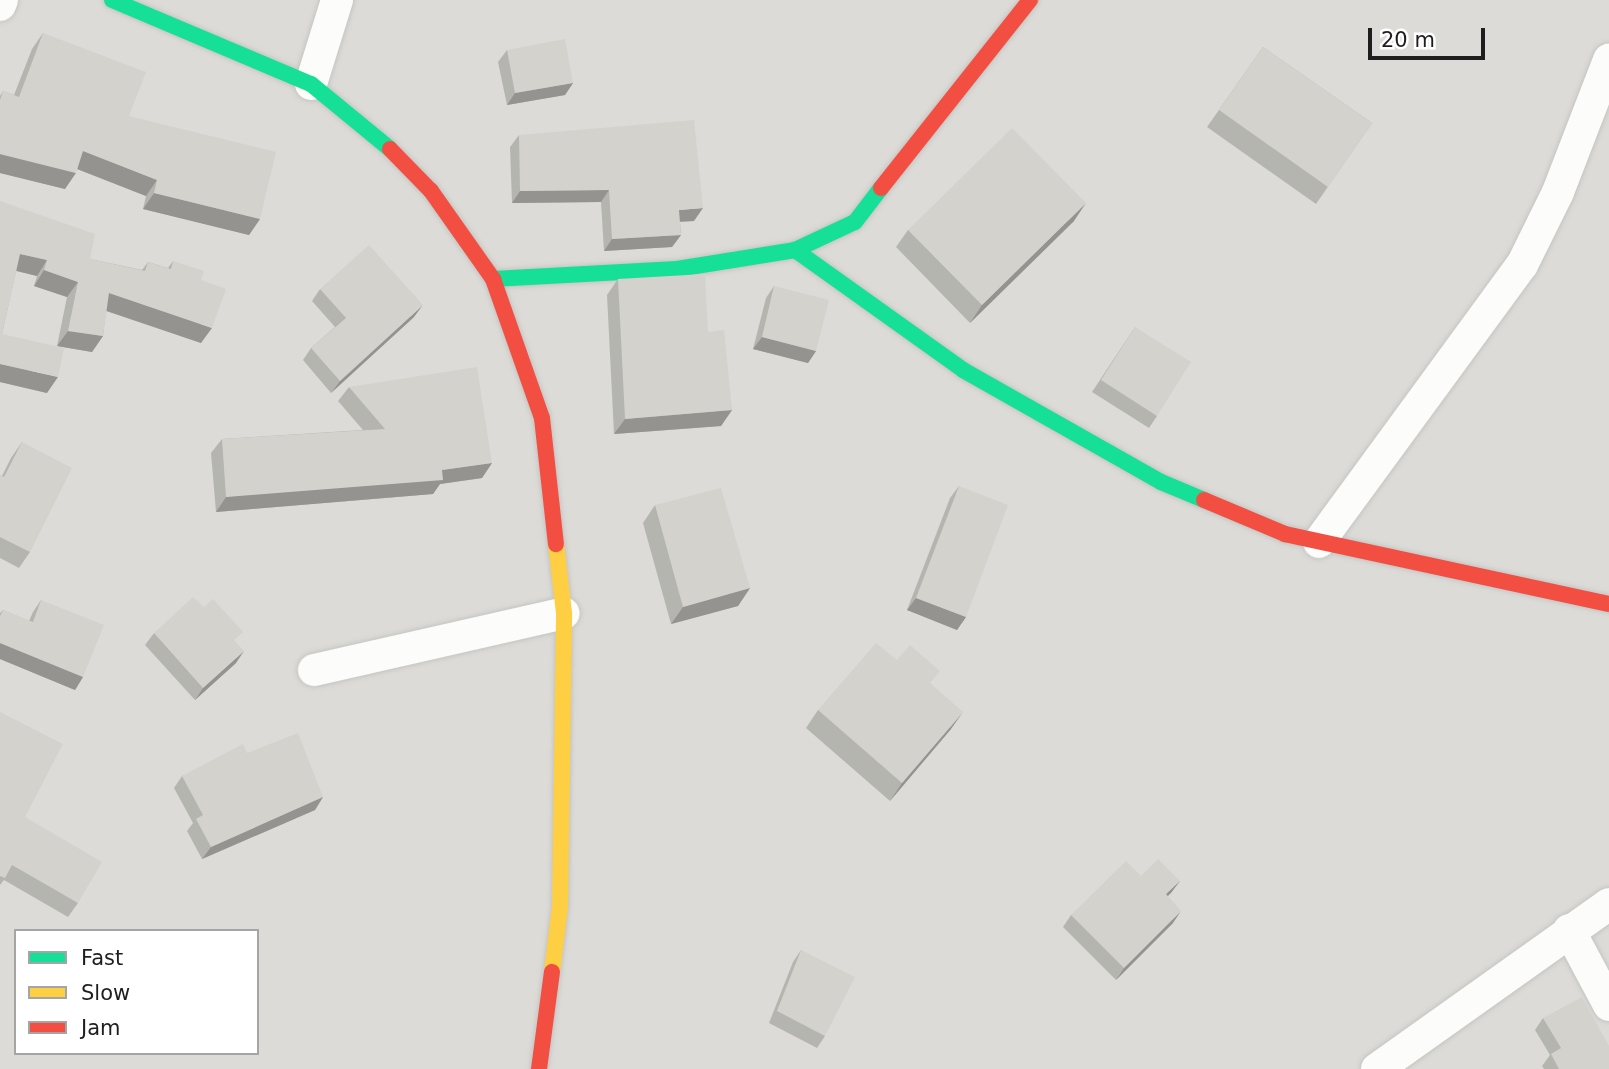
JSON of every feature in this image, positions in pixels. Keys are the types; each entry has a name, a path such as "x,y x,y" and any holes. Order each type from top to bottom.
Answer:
{"street":[{"path":"112,0 311,84 369,128 431,191 493,279 542,418 564,613 560,907 539,1069"},
{"path":"311,84 337,0"},
{"path":"493,279 677,269 795,250 855,222 1030,0"},
{"path":"1319,542 1522,265 1558,192 1609,60"},
{"path":"795,250 964,370 1161,482 1285,534 1609,604"},
{"path":"314,670 564,613"},
{"path":"1377,1069 1609,904"},
{"path":"1569,930 1609,1005"}],"shaded area":[{"path":"0,0 1609,0 1609,1069 0,1069"}],"building":[{"path":"43,33 146,72 129,116 276,152 260,219 154,193 157,180 83,151 76,173 0,154 0,100 3,91 19,97"},
{"path":"565,39 573,83 515,93 507,50"},
{"path":"1263,47 1372,123 1328,187 1219,110"},
{"path":"694,120 703,208 679,210 681,235 612,239 609,190 520,191 519,135"},
{"path":"1012,128 1086,203 982,305 908,230"},
{"path":"0,201 95,234 90,259 145,271 148,262 171,269 173,261 204,271 201,280 226,289 212,328 109,293 103,336 68,331 78,282 44,270 47,260 20,254 2,334 64,348 58,377 0,364"},
{"path":"369,245 423,305 340,381 311,348 346,318 320,289"},
{"path":"705,274 708,332 724,330 732,410 625,419 618,279"},
{"path":"774,286 829,300 816,351 762,337"},
{"path":"1135,327 1191,362 1157,416 1101,380"},
{"path":"477,367 492,463 442,470 443,480 226,497 222,439 385,429 349,387"},
{"path":"22,442 72,468 30,552 0,537 0,475 4,477"},
{"path":"959,486 1008,505 966,617 916,598"},
{"path":"721,488 750,588 683,607 655,505"},
{"path":"193,597 204,607 213,599 243,632 234,640 244,651 203,688 154,633"},
{"path":"41,600 104,625 83,677 0,643 0,616 3,610 33,622"},
{"path":"876,643 897,660 910,645 940,671 930,683 963,712 902,783 818,710"},
{"path":"0,712 63,744 25,817 102,862 78,903 12,865 5,878 0,876"},
{"path":"298,733 323,797 211,847 196,819 203,815 182,776 243,744 247,753"},
{"path":"1158,859 1180,881 1166,894 1181,911 1124,968 1071,915 1126,861 1141,876"},
{"path":"801,950 855,977 825,1036 777,1011"},
{"path":"1582,997 1609,1046 1609,1069 1559,1069 1551,1054 1561,1048 1543,1018"}],"traffic: fast":[{"path":"112,0 311,84 390,149"},
{"path":"493,279 677,269 795,250 855,222 881,188"},
{"path":"795,250 963,370 1161,482 1204,500"}],"traffic: slow":[{"path":"552,972 560,907 564,613 556,544"}],"traffic: jam":[{"path":"881,188 1030,0"},
{"path":"390,149 431,191 493,279 542,418 556,544"},
{"path":"1204,500 1285,534 1609,604"},
{"path":"539,1069 552,972"}]}
